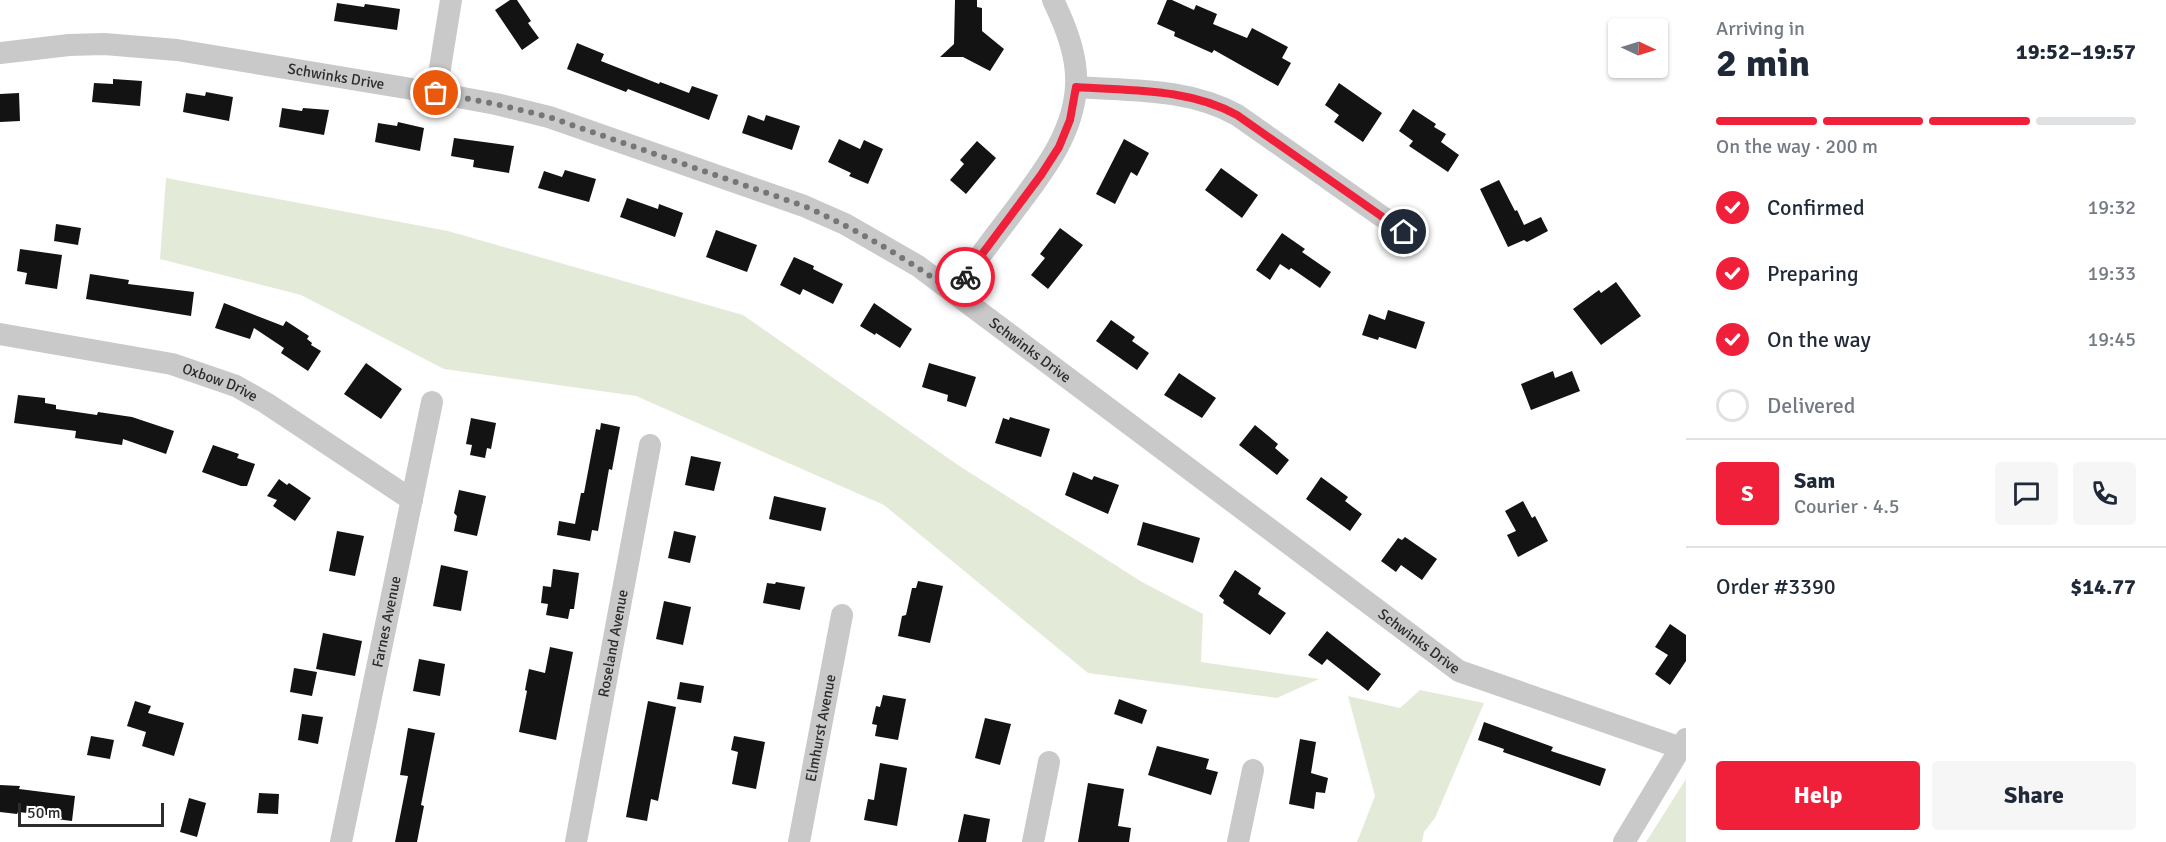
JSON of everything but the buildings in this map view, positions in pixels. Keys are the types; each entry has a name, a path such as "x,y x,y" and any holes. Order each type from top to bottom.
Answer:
{"street":[{"path":"436,93 451,0"},
{"path":"953,292 1041,175 1059,147 1070,120 1076,87 1074,56 1069,37 1053,0"},
{"name":"Schwinks Drive","path":"0,53 69,45 142,46 496,104 549,117 804,206 845,224 918,266 1459,671 1683,743"},
{"path":"1076,87 1175,94 1199,98 1219,105 1237,115 1404,232"},
{"name":"Oxbow Drive","path":"0,334 172,364 236,386 266,403 412,500"},
{"name":"Farnes Avenue","path":"341,842 432,402"},
{"name":"Roseland Avenue","path":"576,842 650,445"},
{"name":"Elmhurst Avenue","path":"799,842 842,615"},
{"path":"1624,842 1683,743"},
{"path":"1033,842 1049,762"},
{"path":"1238,842 1253,770"}],"green space":[{"path":"166,178 448,231 743,315 958,465 1142,582 1203,614 1201,662 1319,679 1277,698 1088,673 884,505 636,396 444,369 301,295 160,259"},
{"path":"1420,690 1484,703 1435,818 1424,832 1422,842 1357,842 1375,796 1348,696 1400,708"},
{"path":"1686,779 1686,842 1646,842"}],"way so far":[{"path":"436,93 549,117 804,206 845,224 881,244 918,266 953,292 965,277"}],"route":[{"path":"965,277 1041,175 1059,147 1070,120 1076,87 1175,94 1199,98 1219,105 1237,115 1404,232"}]}
